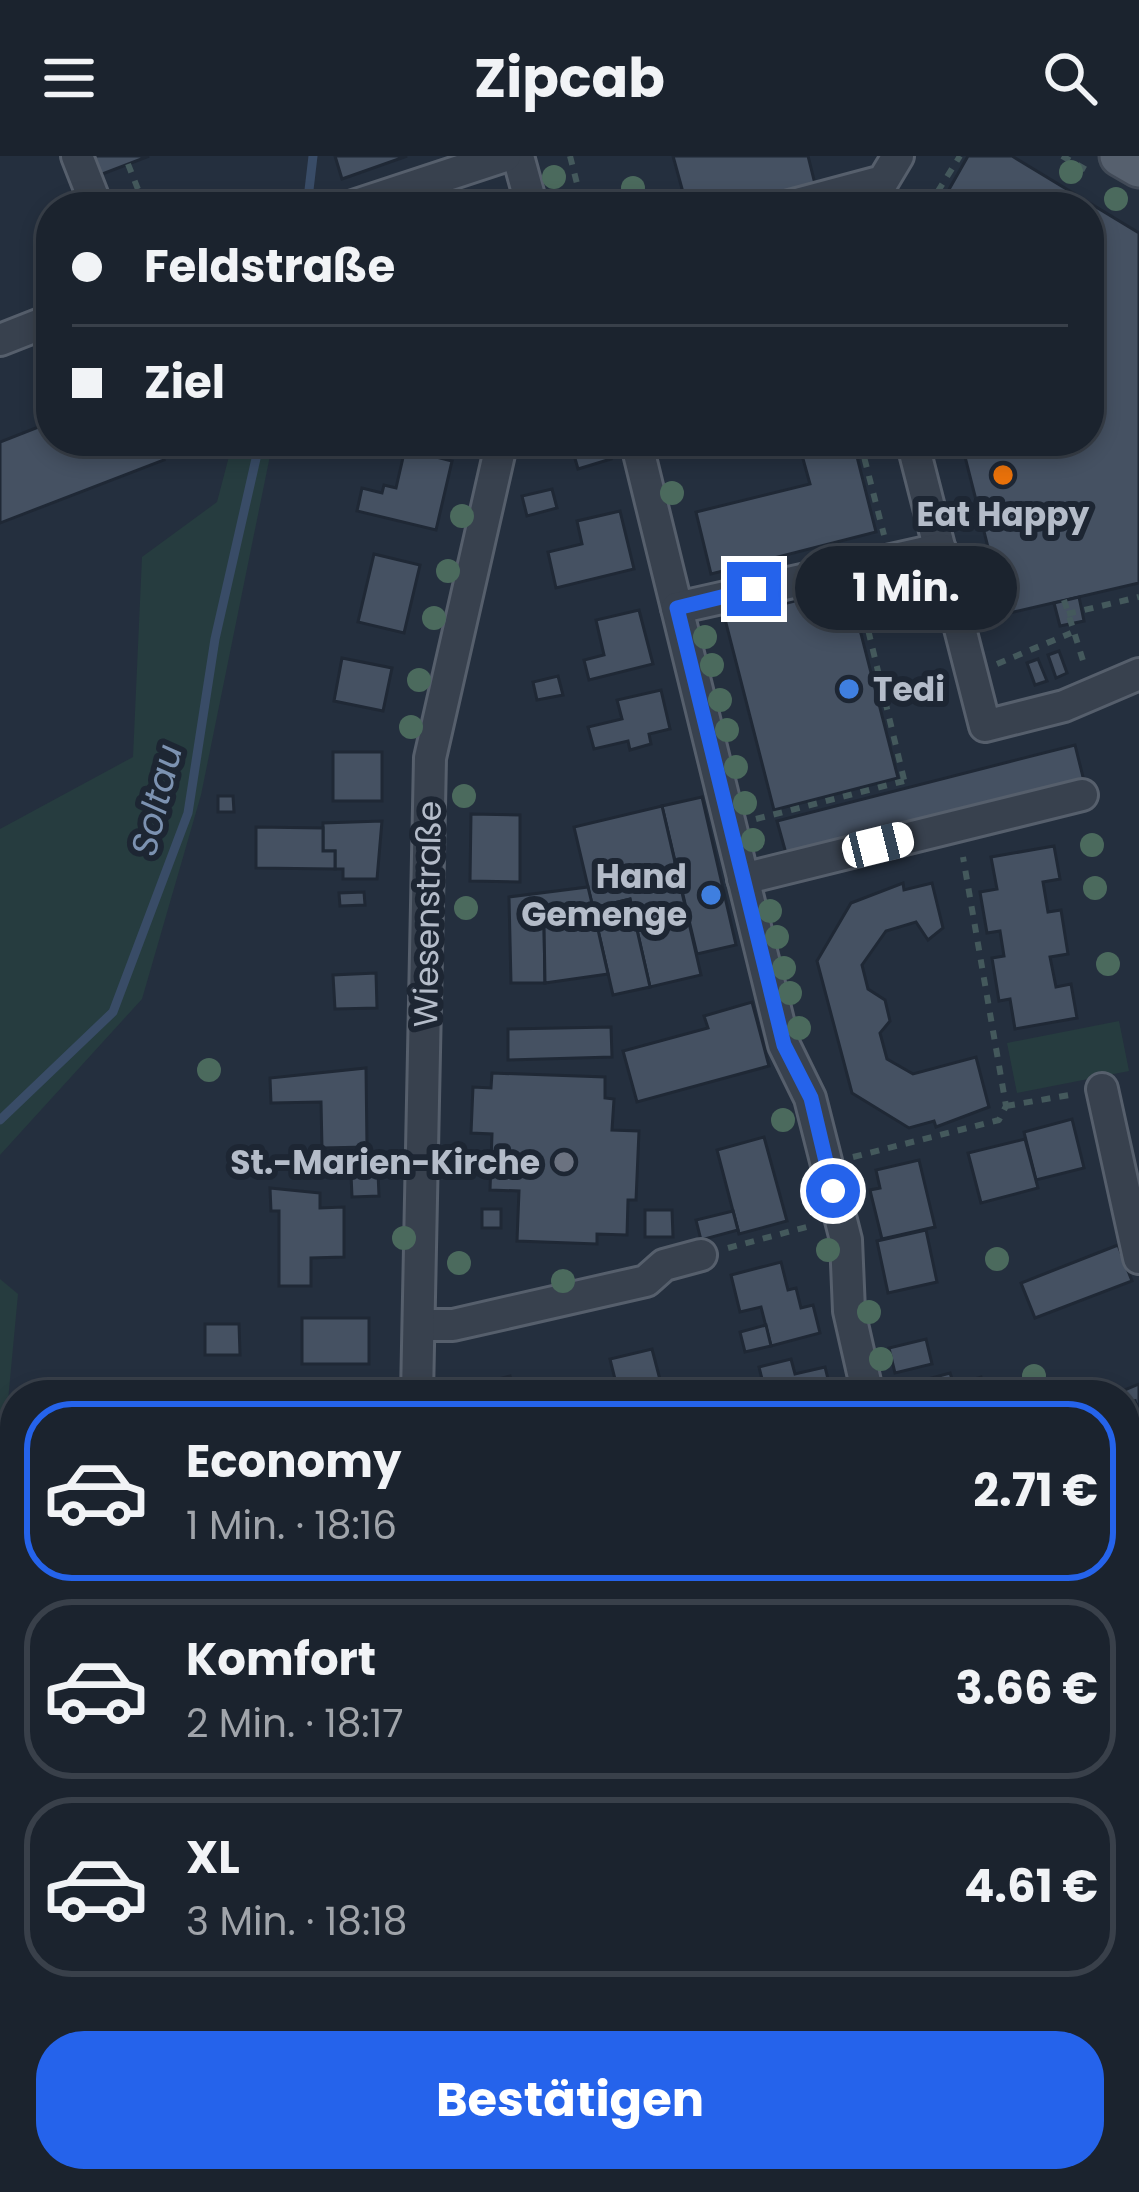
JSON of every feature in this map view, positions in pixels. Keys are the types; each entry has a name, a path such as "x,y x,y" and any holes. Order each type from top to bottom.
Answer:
{"main road":[{"path":"1120,156 1139,167"}],"street":[{"path":"77,156 91,192"},
{"path":"369,192 506,156"},
{"path":"518,156 528,192"},
{"path":"842,192 883,181 898,156"},
{"path":"0,340 36,326"},
{"name":"Wiesenstraße","path":"417,1380 430,758 499,456"},
{"path":"640,456 784,1045 811,1098 840,1218 849,1311 865,1380"},
{"path":"916,456 985,726 1095,693 1139,674"},
{"path":"677,608 940,549"},
{"path":"743,879 1082,795"},
{"path":"1102,1089 1139,1258"},
{"path":"419,1325 453,1325 646,1281 664,1265 701,1255"}],"path":[{"path":"570,156 579,192"},
{"path":"937,192 960,156"},
{"path":"128,164 139,192"},
{"path":"755,819 905,785 869,566 861,456"},
{"path":"1067,614 1139,597"},
{"path":"1064,600 1071,633 1095,693"},
{"path":"971,674 1071,633"},
{"path":"896,749 908,746"},
{"path":"826,1164 999,1120 1006,1106 957,826"},
{"path":"1006,1106 1102,1089"},
{"path":"701,1255 840,1218"}],"green space":[{"path":"229,456 270,456 201,795 142,999 0,1155 0,829 133,757 142,557 217,502"},
{"path":"1119,1021 1129,1071 1017,1093 1007,1043"},
{"path":"0,1279 18,1294 10,1380 0,1380"}],"building":[{"path":"84,156 149,156 92,178"},
{"path":"335,156 407,156 342,179"},
{"path":"673,156 808,156 815,184 785,192 683,192"},
{"path":"968,156 1012,156 1071,192 948,192"},
{"path":"1104,212 1139,233 1139,583 1005,614 965,456 1104,456"},
{"path":"36,428 36,456 163,456 164,460 0,523 0,442"},
{"path":"403,456 452,461 436,530 357,511 362,488 382,493 384,485 396,488"},
{"path":"574,456 610,456 611,459 578,469"},
{"path":"802,456 857,456 876,532 711,574 696,512 810,484"},
{"path":"552,489 557,508 527,516 522,496"},
{"path":"620,511 634,569 556,588 548,552 582,544 577,521"},
{"path":"374,554 420,565 404,633 358,622"},
{"path":"849,587 898,778 774,810 725,619"},
{"path":"1079,597 1084,621 1060,626 1054,603"},
{"path":"639,610 653,664 589,680 584,660 604,655 596,620"},
{"path":"1059,651 1067,673 1056,678 1048,655"},
{"path":"342,658 392,668 383,711 334,701"},
{"path":"1038,659 1047,681 1035,685 1027,663"},
{"path":"558,676 563,695 537,700 533,682"},
{"path":"661,690 670,729 649,734 651,744 630,750 628,741 594,749 588,727 622,719 617,700"},
{"path":"1075,745 1084,781 787,857 777,821"},
{"path":"333,752 382,752 382,801 333,801"},
{"path":"218,796 233,796 234,812 218,812"},
{"path":"702,797 736,945 697,954 662,806"},
{"path":"662,806 701,975 650,987 630,899 593,908 574,827"},
{"path":"471,814 520,815 520,882 470,881"},
{"path":"382,821 377,879 343,879 343,869 335,869 335,851 323,851 323,823"},
{"path":"256,827 323,828 323,851 335,851 335,869 256,868"},
{"path":"1054,846 1060,879 1043,882 1048,912 1061,910 1068,954 1050,957 1056,987 1071,984 1077,1018 1015,1029 1010,999 999,1001 992,958 1004,956 1000,931 987,933 980,892 997,889 991,857"},
{"path":"903,883 904,890 932,883 943,928 928,940 916,922 886,931 862,965 868,989 885,1000 890,1021 880,1033 887,1059 913,1074 976,1057 989,1107 936,1127 934,1121 909,1128 852,1093 817,961 851,903"},
{"path":"588,887 594,912 544,924 545,983 511,983 509,897"},
{"path":"364,892 365,905 340,906 339,893"},
{"path":"630,899 650,987 613,995 593,908"},
{"path":"594,912 608,974 545,983 544,924"},
{"path":"376,973 377,1008 335,1009 333,975"},
{"path":"752,1002 769,1066 637,1102 623,1051 708,1028 704,1016"},
{"path":"611,1027 612,1057 508,1060 508,1029"},
{"path":"366,1068 367,1147 322,1148 321,1102 271,1103 270,1078"},
{"name":"St.-Marien-Kirche","path":"492,1073 605,1077 605,1098 614,1099 612,1130 639,1131 636,1200 628,1200 627,1235 597,1234 597,1244 517,1241 519,1191 490,1190 492,1134 471,1133 473,1087 491,1088"},
{"path":"1072,1119 1084,1168 1036,1180 1024,1132"},
{"path":"764,1137 787,1221 739,1234 717,1150"},
{"path":"1025,1139 1038,1188 981,1203 968,1153"},
{"path":"919,1160 935,1227 882,1239 870,1190 880,1188 876,1170"},
{"path":"378,1173 379,1196 352,1197 351,1174"},
{"path":"270,1188 320,1193 320,1208 344,1207 344,1257 311,1258 311,1286 279,1286 279,1211 271,1211"},
{"path":"482,1209 501,1209 501,1228 482,1228"},
{"path":"645,1210 672,1210 673,1237 645,1237"},
{"path":"733,1211 738,1230 701,1240 696,1220"},
{"path":"926,1230 937,1282 888,1293 877,1241"},
{"path":"1118,1245 1132,1281 1035,1318 1021,1283"},
{"path":"781,1262 788,1290 796,1288 801,1308 813,1305 820,1333 771,1346 761,1307 740,1312 731,1275"},
{"path":"302,1318 369,1318 369,1364 302,1364"},
{"path":"205,1324 239,1324 240,1355 205,1355"},
{"path":"766,1325 771,1346 745,1352 740,1332"},
{"path":"926,1339 932,1364 895,1373 889,1348"},
{"path":"652,1349 660,1380 615,1380 610,1359"},
{"path":"791,1359 795,1374 825,1367 828,1380 762,1380 759,1367"},
{"path":"950,1373 952,1380 924,1380"}],"waterway":[{"name":"Soltau","path":"309,192 313,156"},
{"name":"Soltau","path":"0,1120 113,1012 188,813 215,639 257,456"}],"place":[{"name":"Eat Happy","path":"1003,475"},
{"name":"Tedi","path":"849,689"},
{"name":"Hand Gemenge","path":"711,895"},
{"name":"St.-Marien-Kirche","path":"564,1162"}],"route":[{"path":"754,589 677,608 784,1045 811,1098 833,1191"}]}
